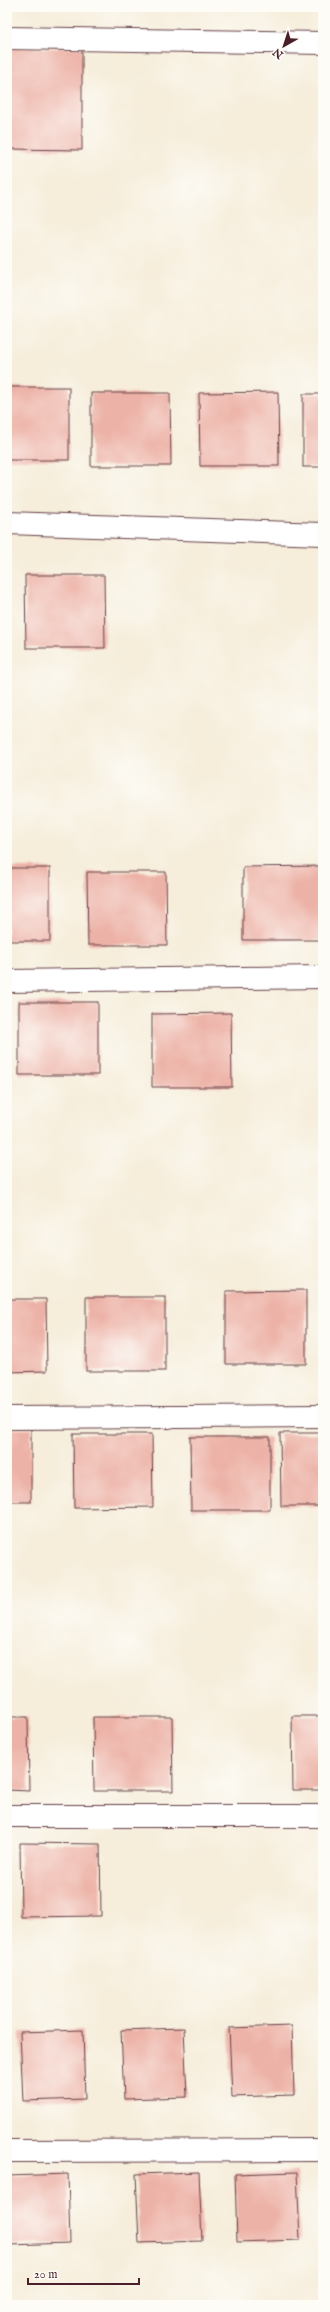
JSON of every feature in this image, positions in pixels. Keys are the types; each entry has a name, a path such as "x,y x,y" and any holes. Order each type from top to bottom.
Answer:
{"street":[{"path":"7,38 323,43"},
{"path":"7,524 323,534"},
{"path":"7,981 323,977"},
{"path":"7,1418 323,1416"},
{"path":"7,1816 323,1816"},
{"path":"7,2151 323,2150"}],"building":[{"path":"7,48 82,48 82,150 7,149"},
{"path":"7,387 69,387 69,460 7,460"},
{"path":"278,392 279,466 200,466 199,393"},
{"path":"91,393 170,393 171,466 91,466"},
{"path":"303,394 323,394 323,467 303,467"},
{"path":"25,575 104,575 105,648 26,648"},
{"path":"322,866 323,940 243,940 243,867"},
{"path":"7,868 50,868 50,941 7,941"},
{"path":"87,872 166,872 167,945 88,945"},
{"path":"19,1002 98,1002 98,1075 19,1075"},
{"path":"231,1013 232,1087 152,1087 152,1014"},
{"path":"306,1290 306,1364 226,1364 226,1291"},
{"path":"86,1297 165,1297 165,1371 86,1371"},
{"path":"7,1299 46,1299 47,1371 7,1372"},
{"path":"7,1429 31,1429 31,1502 7,1502"},
{"path":"280,1433 323,1433 323,1506 281,1506"},
{"path":"73,1434 152,1434 153,1507 74,1508"},
{"path":"190,1437 270,1437 270,1510 191,1510"},
{"path":"292,1716 323,1716 323,1790 293,1790"},
{"path":"7,1717 28,1717 29,1791 7,1790"},
{"path":"93,1717 172,1717 173,1791 94,1791"},
{"path":"20,1843 100,1844 101,1916 21,1917"},
{"path":"292,2026 294,2095 232,2097 229,2028"},
{"path":"184,2028 187,2097 124,2099 121,2030"},
{"path":"83,2030 85,2099 23,2101 20,2032"},
{"path":"199,2172 202,2241 139,2243 136,2174"},
{"path":"297,2172 300,2240 237,2242 235,2174"},
{"path":"68,2174 70,2243 8,2245 7,2176"}]}
